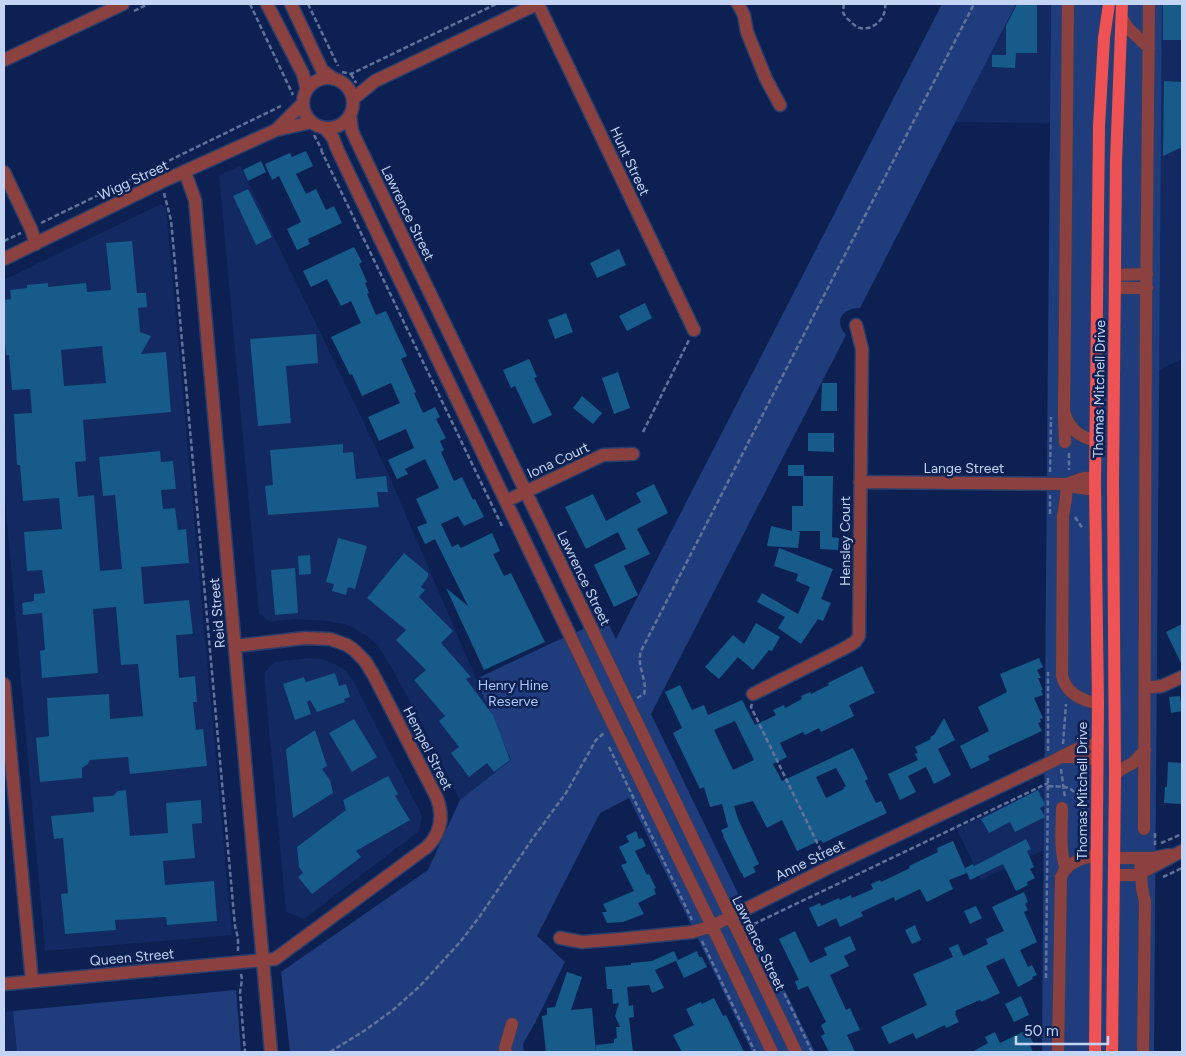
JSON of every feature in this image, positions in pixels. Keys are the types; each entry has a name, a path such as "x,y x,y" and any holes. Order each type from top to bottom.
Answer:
{"main road":[{"name":"Thomas Mitchell Drive","path":"1095,1052 1098,703 1095,484 1099,126 1104,38 1109,4"},
{"name":"Thomas Mitchell Drive","path":"1112,1052 1115,774 1113,427 1116,145 1122,4"},
{"path":"1098,282 1115,282"},
{"path":"1096,440 1113,427"},
{"path":"1095,484 1113,484"},
{"path":"1098,703 1114,704"},
{"path":"1097,744 1115,752"},
{"path":"1097,759 1115,752"},
{"path":"1097,856 1114,858"},
{"path":"1097,856 1114,875"}],"street":[{"path":"4,60 122,4"},
{"path":"267,4 303,74 307,90"},
{"path":"291,4 322,70 339,82 350,91 353,99 350,115 340,126 325,128 312,122 307,117 299,101 312,84 326,78 339,82 375,81"},
{"path":"353,99 375,81 538,4"},
{"name":"Hunt Street","path":"538,4 694,330"},
{"path":"738,4 763,71 780,105"},
{"path":"1064,442 1068,4"},
{"path":"1144,829 1149,4"},
{"path":"1122,18 1128,28 1149,48"},
{"name":"Wigg Street","path":"276,130 299,101"},
{"name":"Lawrence Street","path":"350,115 352,131 796,1052"},
{"name":"Wigg Street","path":"4,259 159,183 276,130 312,122"},
{"path":"325,128 333,138 772,1052"},
{"path":"4,172 31,228 36,244"},
{"name":"Reid Street","path":"185,172 195,200 271,1052"},
{"path":"1115,282 1147,274"},
{"path":"1115,282 1147,288"},
{"path":"415,312 434,302"},
{"name":"Hensley Court","path":"753,694 855,642 860,629 862,349 856,325"},
{"name":"Thomas Mitchell Drive","path":"1064,411 1068,423 1076,432 1096,440"},
{"name":"Iona Court","path":"506,501 603,456 632,454"},
{"name":"Lange Street","path":"860,482 1067,484 1075,487 1095,484"},
{"path":"1067,484 1063,516 1062,670 1064,683 1067,688 1082,699 1098,703"},
{"name":"Hempel Street","path":"235,646 305,638 322,638 347,645 354,650 373,674 437,798 440,810 438,833 427,847 275,959 262,960"},
{"path":"1145,688 1162,686 1182,677"},
{"path":"4,684 5,715 32,981"},
{"path":"624,746 644,736"},
{"name":"Anne Street","path":"560,938 582,942 697,932 1080,747 1097,744"},
{"path":"1115,774 1136,760 1144,750"},
{"name":"Anne Street","path":"1061,757 1097,759"},
{"path":"1062,808 1062,848 1066,869"},
{"path":"1114,858 1155,858 1180,852"},
{"path":"1114,875 1141,873 1180,852"},
{"path":"1058,1052 1061,877 1066,869 1077,861 1097,856"},
{"path":"1140,858 1145,902 1142,1052"},
{"name":"Queen Street","path":"4,984 262,960"},
{"path":"506,1052 505,1048 512,1024"}],"path":[{"path":"250,4 299,101"},
{"path":"308,4 341,71 351,74 496,4"},
{"path":"844,4 843,12 846,18 858,28 871,27 882,18 885,4"},
{"path":"641,651 974,4"},
{"path":"4,241 285,104"},
{"path":"159,183 165,196 171,220 232,896 242,979 240,993 245,1052"},
{"path":"643,432 694,330"},
{"path":"1064,442 1069,442 1069,477 1067,484"},
{"path":"1062,808 1066,807 1060,765 1066,718 1067,688"},
{"path":"753,694 751,707 828,868"},
{"path":"330,1052 393,1010 420,986 461,941 566,794 596,740"},
{"path":"812,1052 752,925 1048,783"},
{"path":"1155,845 1182,834"}],"shaded area":[{"path":"1016,4 1051,4 1050,123 955,122"},
{"path":"1162,4 1182,4 1182,359 1159,370"},
{"path":"240,166 387,471 511,760 460,800 420,720 378,646 367,636 345,624 294,619 270,622 259,613 219,175"},
{"path":"161,204 166,207 232,935 45,951 4,488 4,280"},
{"path":"309,658 322,659 335,664 346,671 352,679 422,816 419,831 304,919 286,912 264,673 274,662"},
{"path":"1045,786 1044,850 981,880 957,829"},
{"path":"13,1011 17,1052 4,1052 4,1012"}],"green space":[{"name":"Henry Hine Reserve","path":"942,4 1016,4 860,308 849,310 842,316 840,324 846,335 651,714 815,1052 752,1052 629,798 600,813 537,936 565,962 523,1044 524,1052 290,1052 281,972 428,870 460,800 511,760 476,679 606,619 616,639"},
{"path":"1051,4 1162,4 1154,1052 1042,1052"},
{"path":"236,990 241,1052 17,1052 13,1011"}],"building":[{"path":"1017,4 1037,4 1037,53 1016,53 1015,68 992,67 992,55 1006,55 1006,26"},
{"path":"1163,4 1182,4 1182,40 1163,40"},
{"path":"1164,81 1182,82 1182,147 1163,156"},
{"path":"306,151 313,166 296,174 306,194 316,189 326,210 334,206 342,223 308,239 310,244 297,250 287,229 301,222 279,176 272,180 265,164 290,153 292,157"},
{"path":"261,161 266,172 248,181 243,170"},
{"path":"248,189 272,237 256,245 233,196"},
{"path":"132,241 137,293 146,293 147,307 138,308 140,332 151,336 141,354 166,352 171,412 83,420 86,461 75,462 78,497 94,495 100,571 122,569 115,495 103,496 99,457 160,451 161,462 173,461 176,489 161,490 163,509 175,508 178,530 186,529 189,563 141,567 144,604 189,600 193,634 176,635 179,678 195,676 197,702 193,702 196,730 203,729 207,766 130,774 128,757 90,760 82,768 82,778 40,782 36,738 49,736 47,698 109,694 110,719 143,716 138,664 121,665 116,607 93,609 98,673 42,678 40,651 45,650 42,613 23,615 22,603 34,601 34,594 45,593 42,570 27,571 24,532 62,529 59,498 23,501 20,465 17,465 14,414 32,413 30,389 12,390 9,355 6,355 4,300 11,299 10,290 27,288 27,285 48,283 48,287 86,283 87,292 111,290 106,243","holes":["102,346 106,383 64,386 61,350"]},
{"path":"354,247 362,262 359,264 367,282 365,283 369,293 367,294 376,315 386,311 407,356 401,359 423,413 435,407 440,417 436,419 446,438 440,441 444,450 441,452 454,481 462,477 484,517 464,526 458,516 441,524 452,547 458,544 461,548 492,533 500,551 493,554 504,576 511,573 545,642 484,670 446,588 468,606 435,539 425,544 417,527 427,523 416,499 439,488 425,459 405,469 408,474 397,479 388,460 414,448 406,429 379,441 368,417 400,403 391,383 362,396 331,337 361,323 351,301 341,306 327,279 311,287 303,271"},
{"path":"619,249 626,265 597,278 590,263"},
{"path":"645,303 652,318 627,331 619,316"},
{"path":"566,313 573,332 555,339 548,320"},
{"path":"316,334 318,363 286,366 291,423 258,426 250,339"},
{"path":"529,359 537,377 534,378 552,415 533,424 515,386 511,388 503,370"},
{"path":"618,372 630,408 614,414 602,378"},
{"path":"822,383 837,383 837,411 821,411"},
{"path":"582,396 602,413 593,424 573,408"},
{"path":"808,433 834,433 834,452 808,451"},
{"path":"343,444 343,453 353,452 356,479 386,476 388,492 377,492 379,507 268,515 265,486 273,485 270,450"},
{"path":"788,465 804,465 804,476 833,476 832,537 839,538 838,550 820,549 820,531 797,531 800,532 798,548 767,546 771,526 792,531 792,506 803,506 803,476 788,476"},
{"path":"654,484 668,513 637,529 650,554 624,566 638,595 614,607 594,565 626,549 618,532 586,549 565,507 593,494 606,521 641,502 636,493"},
{"path":"338,538 367,546 355,589 348,587 346,595 332,591 334,584 326,582"},
{"path":"779,548 833,569 821,599 831,603 823,621 818,619 801,644 778,628 785,617 757,602 762,593 798,614 810,587 796,581 798,574 774,566"},
{"path":"404,553 428,573 428,577 421,587 425,590 419,597 453,631 441,643 471,677 466,679 493,715 510,760 494,772 487,763 469,777 451,753 459,747 439,721 445,716 414,680 426,670 396,640 406,630 367,598"},
{"path":"310,555 311,574 299,575 298,556"},
{"path":"295,568 298,613 275,615 271,570"},
{"path":"756,623 780,637 772,651 769,650 753,670 738,657 719,679 705,667 733,635 744,644"},
{"path":"1182,624 1182,665 1166,632"},
{"path":"1039,658 1043,667 1037,670 1041,678 1038,678 1043,695 1034,698 1043,718 1038,723 1042,731 988,756 990,760 971,769 960,746 989,731 978,707 1007,692 1000,674"},
{"path":"862,666 875,693 849,705 854,716 821,732 819,728 805,735 803,732 780,743 787,757 773,764 782,781 853,748 868,779 865,781 876,803 881,801 887,813 823,843 821,840 797,851 782,820 767,828 753,801 734,806 759,864 753,867 756,872 744,878 721,830 728,827 722,804 710,807 704,787 700,789 673,733 682,728 665,692 680,685 692,710 704,705 708,715 742,700 755,725 776,715 773,710 784,705 785,708 802,699 801,696 810,692 811,694 829,685 828,683","holes":["735,721 754,760 733,770 714,730","836,768 846,786 844,789 826,798 816,777"]},
{"path":"335,673 339,686 346,684 350,697 344,699 345,702 317,712 310,700 307,702 311,714 295,720 283,684 304,677 306,682"},
{"path":"1180,696 1182,711 1171,713 1169,697"},
{"path":"944,718 955,740 938,749 951,775 934,784 926,767 908,776 916,792 900,800 888,774 918,760 915,754 918,753 915,747 931,739 930,737 934,735"},
{"path":"354,719 377,757 352,772 329,733"},
{"path":"315,730 327,766 322,769 330,780 333,793 293,818 286,749"},
{"path":"1168,762 1182,763 1182,804 1164,803"},
{"path":"388,776 398,794 395,796 410,820 356,851 361,857 312,894 298,877 303,873 299,867 297,847 346,810 343,800"},
{"path":"126,790 130,836 168,833 166,803 201,800 202,823 192,824 195,858 163,861 165,885 214,881 217,921 167,925 166,917 115,920 116,930 65,934 61,894 68,893 63,838 54,839 51,816 94,812 93,797 113,796 118,791"},
{"path":"1038,790 1045,805 1040,808 1045,817 1015,832 1010,822 989,833 981,819"},
{"path":"636,831 639,839 642,838 646,846 635,851 656,888 654,889 656,894 638,903 644,914 623,922 607,923 602,912 607,912 603,904 634,891 621,865 627,863 619,847 629,842 626,836"},
{"path":"1026,839 1031,849 1027,851 1034,867 1030,869 1035,878 1027,882 1028,885 1016,891 1003,864 970,880 965,868 973,864 974,866"},
{"path":"953,841 967,873 949,880 953,889 927,902 920,889 895,901 894,897 861,912 863,916 840,927 836,918 818,927 809,908 820,903 821,906 851,895 852,898 873,889 871,884 880,880 881,882 910,868 909,866 938,852 937,848"},
{"path":"1024,892 1028,902 1025,904 1028,910 1024,912 1037,942 1020,950 1028,967 1032,965 1037,975 1018,987 1004,958 986,966 1000,993 955,1011 959,1022 946,1028 945,1025 916,1039 913,1033 889,1044 881,1027 927,1005 913,974 953,957 949,948 958,944 963,956 988,944 986,939 1004,931 992,907"},
{"path":"976,906 982,918 970,924 964,911"},
{"path":"915,925 921,940 912,944 905,930"},
{"path":"795,931 810,963 827,955 824,948 850,936 856,950 844,956 849,966 830,975 846,1010 850,1008 860,1030 847,1035 855,1052 829,1052 821,1036 825,1034 821,1025 826,1022 808,986 798,990 795,981 799,980 779,939"},
{"path":"674,951 678,960 655,970 664,988 652,993 649,985 627,987 629,1006 633,1005 634,1017 629,1018 633,1052 596,1052 596,1045 614,1043 614,1039 617,1038 616,1027 620,1027 615,1016 619,1003 613,1004 612,989 607,989 605,967 652,961"},
{"path":"697,951 707,967 684,978 676,961"},
{"path":"567,972 582,977 571,1010 592,1008 596,1052 546,1052 542,1016 547,1015 547,1008 555,1007"},
{"path":"1021,996 1029,1015 1014,1022 1005,1004"},
{"path":"714,998 723,1016 726,1015 744,1052 682,1052 673,1035 694,1025 686,1009"},
{"path":"1027,1030 1033,1043 1030,1045 1033,1052 972,1052 988,1043 985,1037 995,1032 1000,1043"}]}
